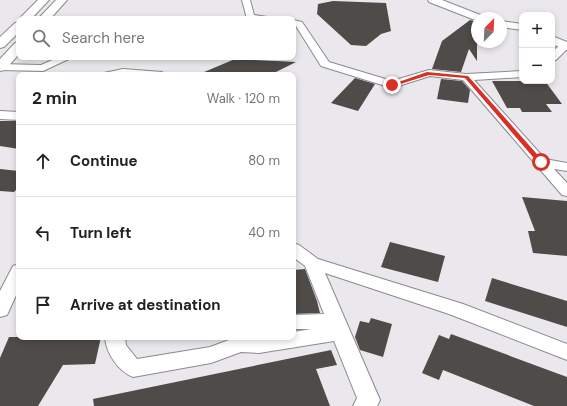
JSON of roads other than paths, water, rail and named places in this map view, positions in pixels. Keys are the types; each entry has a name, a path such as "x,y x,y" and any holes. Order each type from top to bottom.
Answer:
{"street":[{"path":"28,16 44,0"},
{"path":"47,16 62,0"},
{"path":"246,0 250,16"},
{"path":"433,0 471,15"},
{"path":"296,24 299,24 325,64 392,85 429,73 466,77 519,74"},
{"path":"507,25 519,27"},
{"path":"0,44 14,34"},
{"path":"555,41 566,46 555,55"},
{"path":"0,68 16,49"},
{"path":"0,68 43,68 61,60"},
{"path":"0,68 31,72"},
{"path":"466,77 567,192"},
{"path":"0,115 16,116"},
{"path":"541,162 567,167"},
{"path":"296,251 312,263 456,309 567,352"},
{"path":"312,263 369,400 364,406"},
{"path":"0,310 16,276"},
{"path":"296,322 338,326"},
{"path":"296,336 338,326"},
{"path":"115,340 116,348 133,368 211,355 240,344 259,345 280,340"}]}
